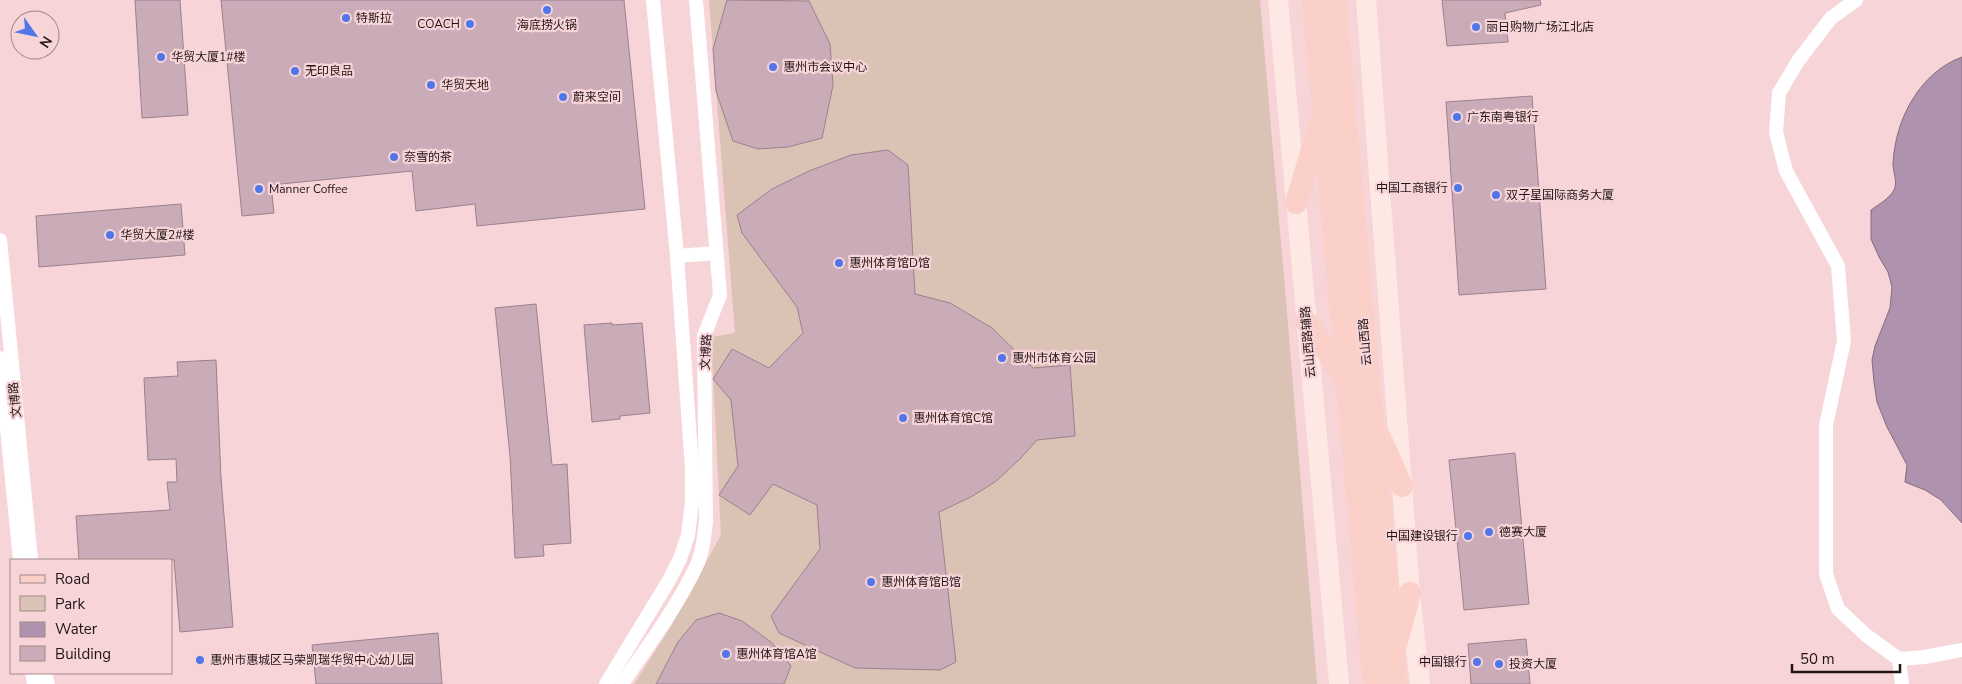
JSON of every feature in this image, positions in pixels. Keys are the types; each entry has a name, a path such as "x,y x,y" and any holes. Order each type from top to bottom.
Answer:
{"main road":[{"name":"云山西路辅路","path":"1278,0 1339,684"},
{"name":"云山西路","path":"1313,0 1374,684"},
{"name":"云山西路","path":"1335,0 1396,684"},
{"path":"1366,0 1410,593 1420,684"},
{"path":"1296,203 1323,112"},
{"path":"1306,321 1347,381"},
{"path":"1371,418 1402,486"},
{"path":"1393,658 1410,593"}],"street":[{"name":"文博路","path":"606,684 680,559 688,535 692,504 692,468 677,256 652,0"},
{"name":"文博路","path":"622,684 669,613 696,566 704,544 706,522 704,336 720,294 696,0"},
{"path":"1856,0 1831,18 1798,61 1779,93 1776,132 1786,171 1838,266 1844,341 1826,426 1824,507 1826,574 1838,609 1867,636 1899,659 1925,658 1962,650"},
{"name":"文博路","path":"0,240 3,318 31,559"},
{"path":"677,256 716,253"},
{"name":"文博路","path":"0,358 20,559"},
{"path":"1899,659 1902,684"}],"green space":[{"name":"惠州市体育公园","path":"709,0 1260,0 1317,684 634,684 670,628 721,535 711,337 735,333"}],"water":[{"path":"1962,57 1962,523 1941,500 1925,490 1905,482 1907,465 1887,427 1877,402 1872,360 1875,346 1890,308 1892,287 1888,272 1871,239 1871,210 1887,199 1894,190 1893,164 1895,147 1904,115 1912,100 1933,74 1947,64"}],"building":[{"name":"华贸大厦1#楼","path":"135,0 180,0 188,115 142,118"},
{"name":"华贸天地","path":"221,0 624,0 645,209 477,226 475,204 416,211 412,171 271,185 274,213 242,216"},
{"name":"惠州市会议中心","path":"727,0 809,1 830,44 833,85 822,138 788,147 758,149 733,141 716,91 713,49"},
{"name":"丽日购物广场江北店","path":"1442,0 1540,0 1541,5 1505,13 1508,42 1447,46"},
{"name":"双子星国际商务大厦","path":"1532,96 1546,289 1459,295 1446,102"},
{"path":"888,150 908,165 915,294 950,303 992,328 1033,368 1070,365 1075,436 1037,440 995,482 971,497 939,512 956,662 940,670 855,668 779,633 771,616 820,549 817,505 773,484 750,515 719,495 738,466 731,400 713,379 732,349 769,368 803,333 797,307 742,233 737,215 772,189 809,171 851,155"},
{"name":"华贸大厦2#楼","path":"181,204 185,255 39,267 36,216"},
{"path":"536,304 552,465 567,464 571,543 543,545 544,556 515,558 510,456 495,308"},
{"path":"612,323 612,325 642,323 650,413 620,416 620,419 592,422 584,325"},
{"path":"216,360 221,478 233,627 180,632 174,560 172,559 79,559 76,516 170,510 167,482 177,482 176,459 148,460 144,378 178,376 177,362"},
{"name":"德赛大厦","path":"1515,453 1529,604 1464,610 1449,460"},
{"name":"惠州体育馆A馆","path":"719,613 742,621 771,642 791,666 784,684 656,684 678,642 696,620"},
{"path":"438,633 442,684 316,684 312,645"},
{"name":"投资大厦","path":"1526,639 1530,684 1471,684 1468,644"}],"place":[{"name":"海底捞火锅","path":"547,10"},
{"name":"特斯拉","path":"346,18"},
{"name":"COACH","path":"470,24"},
{"name":"丽日购物广场江北店","path":"1476,27"},
{"name":"华贸大厦1#楼","path":"161,57"},
{"name":"惠州市会议中心","path":"773,67"},
{"name":"无印良品","path":"295,71"},
{"name":"华贸天地","path":"431,85"},
{"name":"蔚来空间","path":"563,97"},
{"name":"广东南粤银行","path":"1457,117"},
{"name":"奈雪的茶","path":"394,157"},
{"name":"中国工商银行","path":"1458,188"},
{"name":"Manner Coffee","path":"259,189"},
{"name":"双子星国际商务大厦","path":"1496,195"},
{"name":"华贸大厦2#楼","path":"110,235"},
{"name":"惠州体育馆D馆","path":"839,263"},
{"name":"惠州市体育公园","path":"1002,358"},
{"name":"惠州体育馆C馆","path":"903,418"},
{"name":"德赛大厦","path":"1489,532"},
{"name":"中国建设银行","path":"1468,536"},
{"name":"惠州体育馆B馆","path":"871,582"},
{"name":"惠州体育馆A馆","path":"726,654"},
{"name":"惠州市惠城区马荣凯瑞华贸中心幼儿园","path":"200,660"},
{"name":"中国银行","path":"1477,662"},
{"name":"投资大厦","path":"1499,664"}]}
